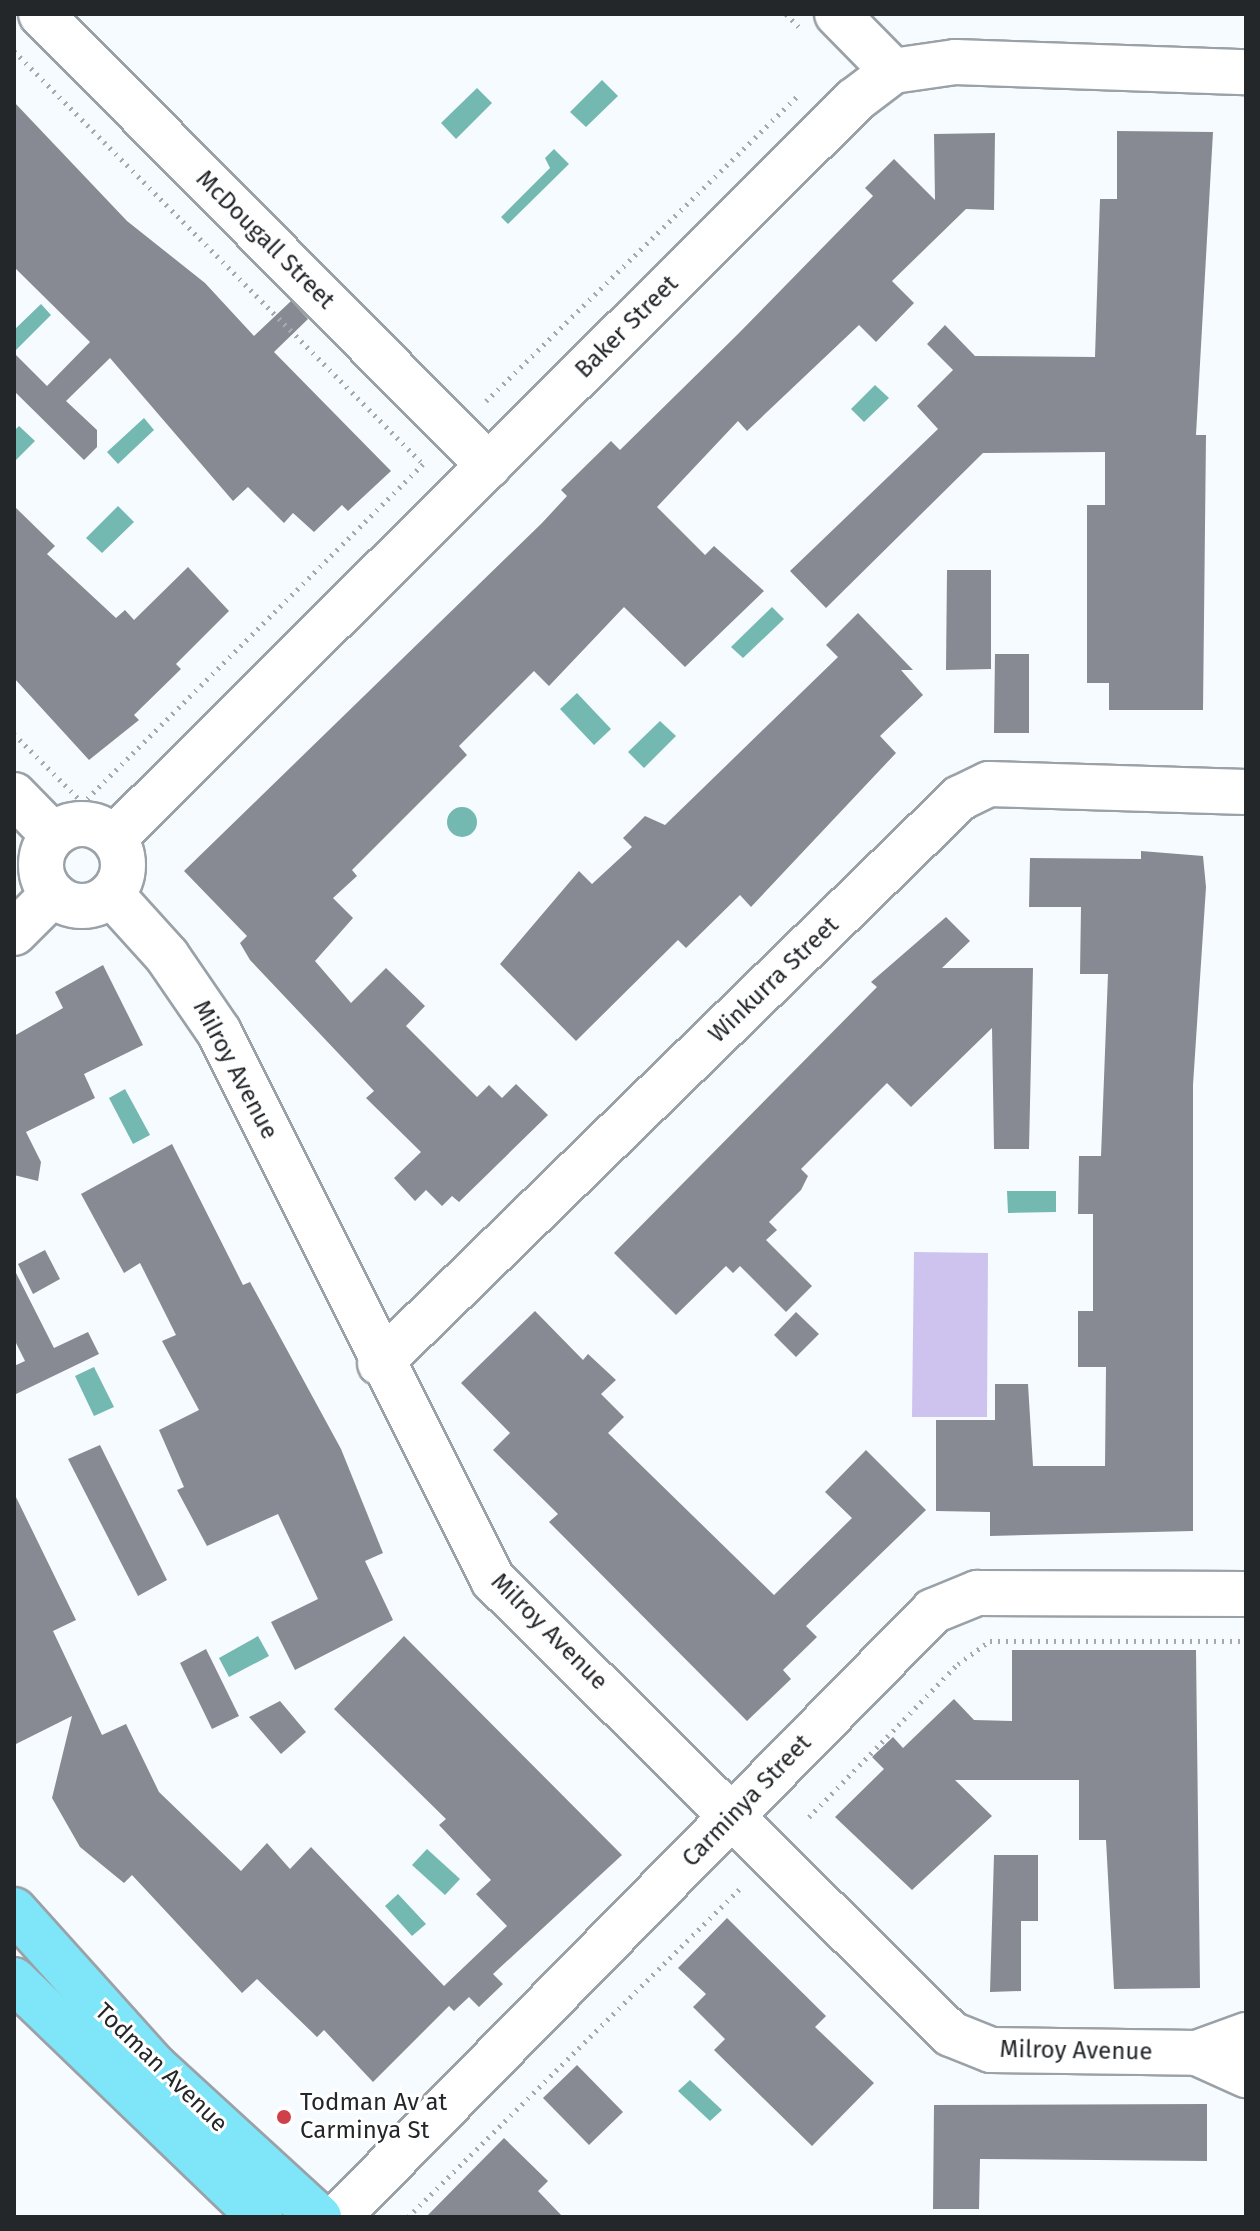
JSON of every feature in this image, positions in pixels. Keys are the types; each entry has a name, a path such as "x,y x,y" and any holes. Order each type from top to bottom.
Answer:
{"main road":[{"name":"Todman Avenue","path":"14,1910 111,2021 319,2217"},
{"path":"14,1953 77,2005 111,2021"},
{"name":"Todman Avenue","path":"14,1980 260,2217"}],"street":[{"name":"McDougall Street","path":"41,14 489,466"},
{"path":"822,24 893,71"},
{"name":"Baker Street","path":"114,838 855,100 893,71 955,62 1246,72"},
{"name":"Winkurra Street","path":"380,1363 960,798 989,784 1246,792"},
{"path":"14,795 53,835"},
{"path":"77,823 114,838 123,860 111,894 88,905 53,894 41,858 53,835 77,823"},
{"path":"14,933 53,894"},
{"name":"Milroy Avenue","path":"111,894 186,979 219,1032 380,1363 493,1580 735,1814 951,2034 991,2050 1197,2053"},
{"name":"Carminya Street","path":"338,2217 933,1611 977,1593 1246,1594"},
{"path":"1197,2053 1246,2035"},
{"path":"1197,2053 1246,2075"}],"path":[{"path":"786,14 822,24"},
{"path":"14,51 423,464 83,803 14,734"},
{"path":"486,401 804,90"},
{"path":"809,1817 958,1664 990,1641 1246,1641"},
{"path":"408,2217 739,1889"}],"shaded area":[{"path":"602,80 618,96 586,127 570,112"},
{"path":"477,88 492,103 456,139 441,123"},
{"path":"554,149 569,164 508,224 501,217 550,168 545,158"},
{"path":"41,304 51,315 16,350 14,330"},
{"path":"875,385 889,398 864,422 851,409"},
{"path":"144,418 154,430 118,464 107,452"},
{"path":"19,426 35,441 14,462 14,431"},
{"path":"118,506 134,522 102,553 86,538"},
{"path":"772,607 784,619 743,658 731,647"},
{"path":"577,693 611,729 594,745 560,709"},
{"path":"660,721 676,736 644,768 628,752"},
{"path":"462,807 473,811 477,822 473,833 462,837 451,833 447,822 451,811"},
{"path":"125,1089 150,1135 133,1144 109,1098"},
{"path":"1007,1191 1056,1191 1056,1212 1008,1213"},
{"path":"914,1252 988,1253 987,1417 912,1417"},
{"path":"94,1367 114,1407 94,1416 75,1376"},
{"path":"258,1636 269,1656 229,1677 219,1658"},
{"path":"427,1849 460,1879 445,1895 412,1865"},
{"path":"398,1894 426,1924 412,1936 385,1906"},
{"path":"690,2080 722,2110 710,2121 678,2091"}],"building":[{"path":"14,102 127,221 205,283 254,336 291,301 308,319 274,352 391,471 348,511 342,505 314,532 293,513 284,523 248,487 233,501 110,358 66,401 97,430 97,447 84,460 14,391 14,353 47,386 90,342 14,267"},
{"path":"1117,131 1213,132 1196,435 1206,435 1203,710 1109,710 1109,683 1087,683 1087,505 1105,505 1105,452 983,453 826,608 790,571 938,429 917,406 953,370 927,344 945,325 975,356 1095,357 1100,199 1117,199"},
{"path":"995,133 994,210 966,209 892,281 914,303 876,342 859,325 747,431 738,421 657,507 705,555 714,546 764,591 685,667 624,607 549,686 534,671 459,746 467,755 352,870 357,876 333,898 353,918 315,961 351,1003 386,968 425,1006 406,1026 477,1097 489,1085 502,1098 516,1084 548,1115 459,1202 452,1196 442,1206 426,1190 415,1201 394,1178 421,1152 366,1098 374,1091 250,960 240,943 247,936 184,871 542,523 567,496 561,490 611,441 620,450 738,334 873,196 865,188 894,159 935,200 934,134"},
{"path":"14,506 55,546 47,554 116,618 125,610 134,620 188,567 229,611 176,664 181,669 134,715 139,720 89,760 14,678"},
{"path":"947,570 991,570 991,669 946,670"},
{"path":"858,613 913,670 901,670 923,695 880,736 896,753 751,907 740,895 686,948 678,940 576,1041 500,964 579,871 592,884 632,847 623,838 645,816 665,825 838,657 826,645"},
{"path":"995,654 1029,654 1029,733 994,733"},
{"path":"1141,851 1203,856 1206,887 1193,1085 1193,1531 990,1536 990,1512 936,1511 936,1420 995,1420 995,1384 1028,1384 1033,1466 1105,1466 1106,1367 1078,1367 1078,1311 1093,1311 1093,1214 1078,1214 1079,1156 1101,1156 1108,974 1080,974 1081,907 1029,907 1030,858 1141,859"},
{"path":"946,917 970,941 942,968 1033,968 1029,1149 994,1149 992,1028 911,1107 887,1083 801,1169 808,1176 801,1190 769,1222 777,1230 766,1240 812,1286 786,1312 740,1266 733,1273 726,1266 676,1315 614,1253 877,987 871,982"},
{"path":"103,965 143,1045 84,1074 95,1098 26,1132 41,1162 38,1181 14,1175 14,1036 63,1008 55,992"},
{"path":"172,1144 243,1285 250,1282 341,1449 383,1553 365,1561 393,1620 295,1670 271,1622 318,1599 278,1514 207,1546 177,1490 184,1487 159,1430 199,1410 162,1341 176,1335 140,1263 124,1273 81,1194"},
{"path":"45,1250 60,1279 33,1294 18,1264"},
{"path":"14,1269 54,1348 88,1332 99,1354 14,1395 14,1366 25,1361 14,1339"},
{"path":"535,1311 583,1360 588,1354 616,1380 601,1394 624,1417 608,1433 774,1595 852,1518 825,1492 866,1450 926,1510 806,1626 817,1637 783,1670 791,1679 747,1721 549,1522 558,1514 493,1450 510,1433 461,1383"},
{"path":"796,1312 819,1334 796,1357 774,1335"},
{"path":"100,1445 167,1580 138,1596 68,1459"},
{"path":"14,1493 76,1620 53,1631 102,1735 126,1724 159,1792 241,1871 267,1843 290,1869 311,1847 444,1986 507,1926 476,1894 491,1880 439,1825 446,1819 334,1709 404,1636 622,1855 493,1974 503,1984 479,2007 469,1997 454,2011 449,2006 373,2082 324,2030 317,2037 257,1979 242,1993 132,1875 124,1883 80,1847 52,1798 72,1716 14,1745"},
{"path":"206,1649 239,1716 212,1729 180,1663"},
{"path":"1012,1650 1196,1650 1200,1988 1114,1989 1106,1840 1079,1840 1079,1780 955,1780 992,1816 912,1890 835,1817 884,1769 872,1757 893,1737 903,1748 954,1699 974,1720 1012,1721"},
{"path":"280,1701 306,1732 281,1754 249,1717"},
{"path":"994,1855 1038,1855 1038,1921 1021,1921 1021,1991 990,1992"},
{"path":"727,1918 826,2016 815,2027 874,2083 812,2146 714,2050 725,2039 693,2007 706,1994 678,1968"},
{"path":"577,2065 623,2112 589,2145 543,2098"},
{"path":"1207,2104 1207,2161 980,2159 979,2209 933,2209 934,2105"},
{"path":"504,2138 548,2181 538,2191 563,2217 426,2217"}],"place":[{"name":"Todman Av at Carminya St","path":"284,2117"}]}
